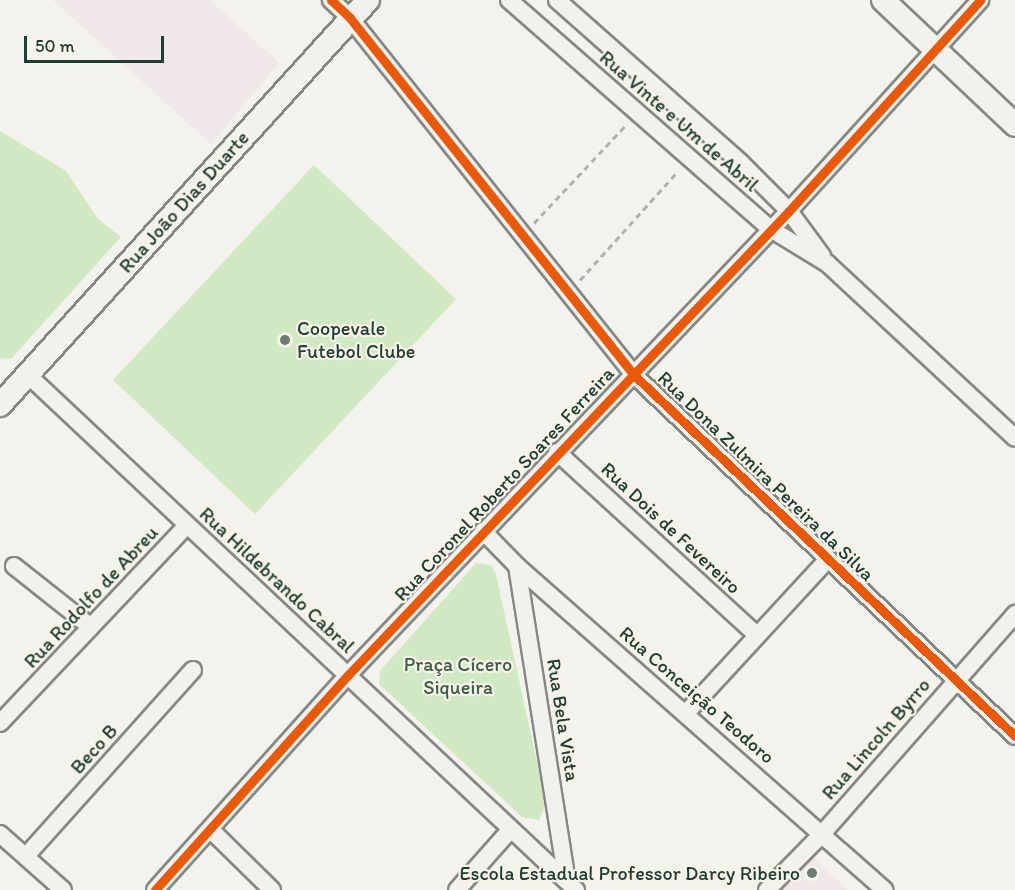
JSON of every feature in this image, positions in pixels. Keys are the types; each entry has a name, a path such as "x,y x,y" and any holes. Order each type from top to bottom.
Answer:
{"street":[{"name":"Rua Dona Zulmira Pereira da Silva","path":"331,0 350,18 567,295 633,374 954,681 1015,735"},
{"name":"Rua João Dias Duarte","path":"0,405 368,0"},
{"name":"Rua Vinte e Um de Abril","path":"509,0 769,228 828,264"},
{"name":"Rua Vinte e Um de Abril","path":"557,0 741,163 789,211 828,264 1015,438"},
{"path":"884,0 1015,125"},
{"name":"Rua Coronel Roberto Soares Ferreira","path":"155,890 212,831 348,675 769,228 789,211 980,0"},
{"name":"Rua Hildebrando Cabral","path":"28,375 510,830 572,885"},
{"name":"Rua Dois de Fevereiro","path":"557,452 757,635"},
{"name":"Rua Rodolfo de Abreu","path":"0,723 188,525"},
{"name":"Rua Conceição Teodoro","path":"483,531 518,566 884,890"},
{"path":"686,713 828,559"},
{"path":"14,566 91,627"},
{"name":"Rua Bela Vista","path":"518,566 572,885"},
{"name":"Rua Lincoln Byrro","path":"767,890 822,834 1015,614"},
{"name":"Beco B","path":"26,856 193,670"},
{"path":"457,890 510,830"},
{"path":"212,831 272,890"},
{"path":"0,834 63,890"}],"path":[{"path":"521,237 637,113"},
{"path":"567,295 689,159"}],"shaded area":[{"path":"53,0 210,0 279,63 211,144"},
{"name":"Escola Estadual Professor Darcy Ribeiro","path":"810,855 848,890 782,890"}],"green space":[{"path":"0,131 66,171 98,219 121,237 11,359 0,358"},
{"name":"Coopevale Futebol Clube","path":"314,165 456,299 255,514 113,380"},
{"name":"Praça Cícero Siqueira","path":"476,563 491,565 496,575 546,803 539,820 522,817 379,684 380,671"}],"cycle path":[{"path":"331,0 350,18 633,374 1015,736"},
{"path":"155,890 348,675 789,211 980,0"}],"place":[{"name":"Coopevale Futebol Clube","path":"285,340"},
{"name":"Escola Estadual Professor Darcy Ribeiro","path":"812,873"}]}
